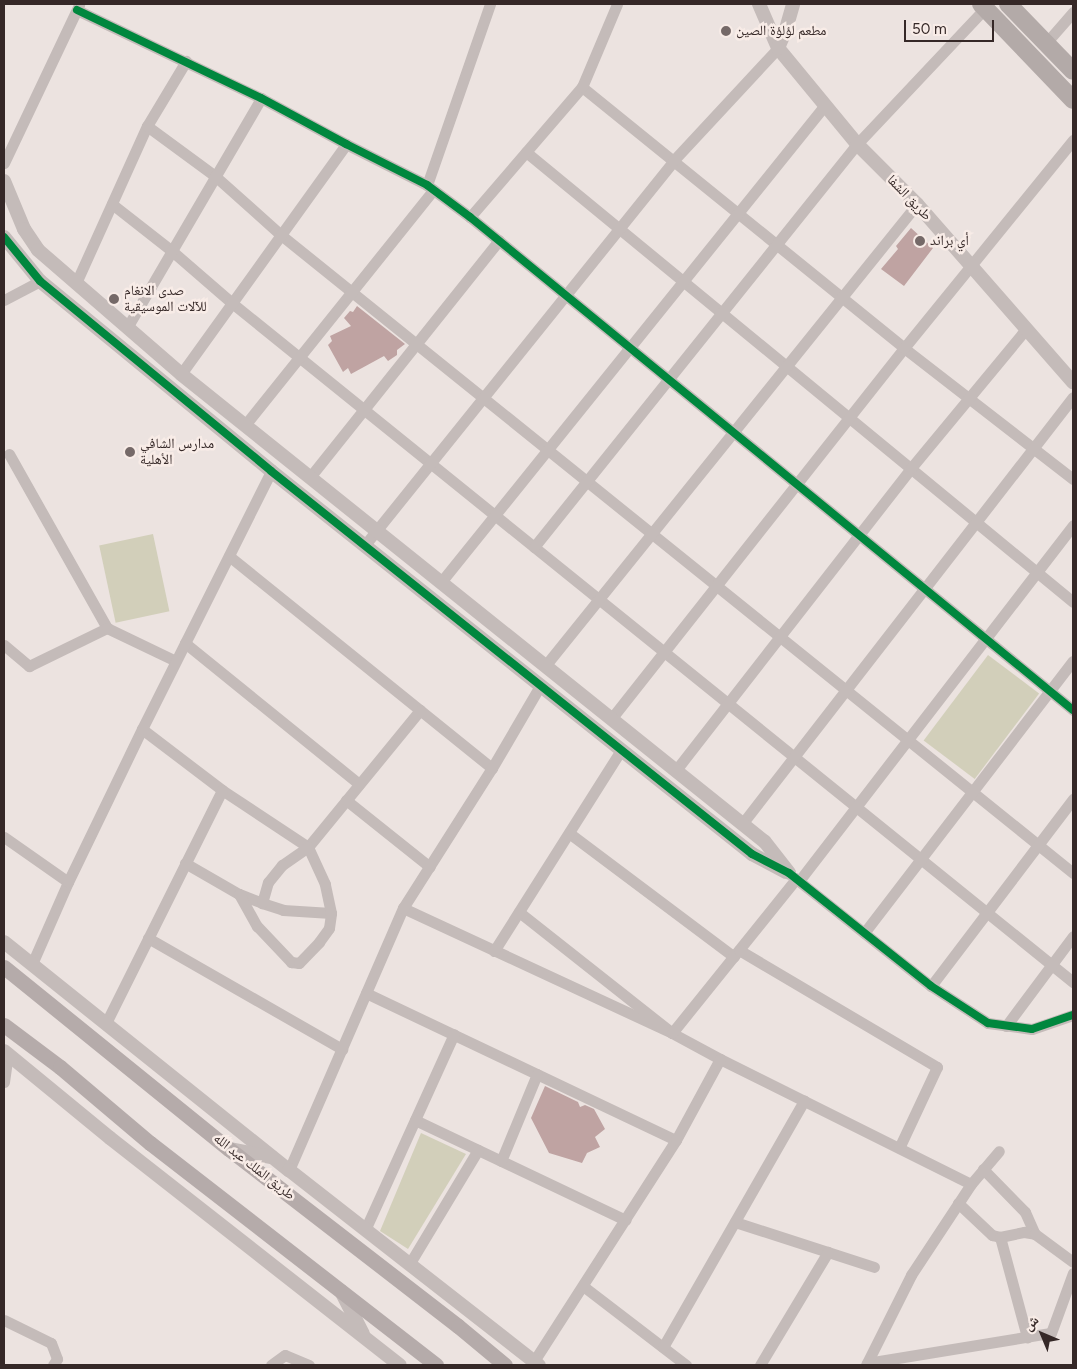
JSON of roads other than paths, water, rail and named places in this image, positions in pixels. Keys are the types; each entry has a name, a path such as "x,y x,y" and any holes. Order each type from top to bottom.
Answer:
{"main road":[{"path":"1008,4 1073,71"},
{"path":"983,6 1073,100"},
{"name":"طريق الملك عبد الله","path":"4,967 229,1149 458,1326 505,1365"},
{"path":"4,1025 60,1068 150,1143 436,1365"}],"street":[{"path":"245,425 352,292 430,188 490,4"},
{"path":"470,217 582,87 617,4"},
{"name":"طريق الشفا","path":"759,4 778,48 857,144 917,204 1073,382"},
{"path":"364,546 673,161 778,48 793,4"},
{"path":"534,547 857,144 983,6"},
{"path":"4,163 78,7 261,98 430,188 470,217 1073,710"},
{"path":"1046,43 1073,12"},
{"path":"76,283 147,126 186,61"},
{"path":"582,87 904,348 1073,479"},
{"path":"128,326 261,98"},
{"path":"441,582 825,105"},
{"path":"147,126 215,176 281,235 1073,873"},
{"path":"611,718 904,348 1073,140"},
{"path":"181,374 346,144"},
{"path":"526,152 1073,602"},
{"path":"4,181 24,229 38,250 128,326 181,374 765,842 795,878"},
{"path":"112,204 172,251 232,303 363,410 1073,982"},
{"path":"546,666 917,204"},
{"path":"4,238 40,281 271,472 752,854 795,878 931,986 988,1023 1032,1029 1073,1015"},
{"path":"310,476 499,240"},
{"path":"4,300 40,281"},
{"path":"676,770 911,468 970,400 1026,329"},
{"path":"742,824 1073,397"},
{"path":"9,454 107,628 176,661"},
{"path":"32,964 68,882 142,729 271,472"},
{"path":"672,1033 795,878 857,807 1073,526"},
{"path":"229,556 492,768"},
{"path":"4,645 29,666 107,628"},
{"path":"185,643 359,784"},
{"path":"864,933 1073,661"},
{"path":"289,1170 403,908 492,768 540,686"},
{"path":"262,903 268,882 282,865 308,846 420,710"},
{"path":"142,729 222,790 308,846 325,884 331,913 329,928 320,942 296,964 291,962 257,926 239,894"},
{"path":"494,951 621,750"},
{"path":"106,1024 222,790"},
{"path":"931,986 1073,799"},
{"path":"346,800 430,867"},
{"path":"570,833 736,953 938,1067 899,1148"},
{"path":"4,837 68,882"},
{"path":"185,863 239,894 262,903 283,910 331,913"},
{"path":"403,908 672,1033 720,1059 971,1184"},
{"path":"519,912 672,1033"},
{"path":"1006,1026 1073,936"},
{"path":"148,938 342,1049"},
{"path":"4,942 289,1170 537,1363 676,1140 720,1059"},
{"path":"366,993 676,1140"},
{"path":"365,1230 454,1034"},
{"path":"4,1082 6,1052"},
{"path":"6,1052 110,1138 400,1365"},
{"path":"501,1161 537,1074"},
{"path":"663,1347 804,1101"},
{"path":"415,1120 626,1220"},
{"path":"229,1149 274,1157"},
{"path":"410,1263 478,1150"},
{"path":"866,1364 911,1275 971,1184 999,1151"},
{"path":"983,1169 1025,1212 1035,1234"},
{"path":"958,1203 992,1235 1000,1237 1024,1232 1035,1234 1073,1262"},
{"path":"735,1222 874,1267"},
{"path":"1000,1237 1027,1337"},
{"path":"760,1365 828,1252"},
{"path":"866,1364 1052,1333 1073,1273"},
{"path":"584,1286 686,1365"},
{"path":"340,1290 366,1338"},
{"path":"4,1320 51,1343 57,1359 53,1365"},
{"path":"271,1365 285,1355 309,1365"}],"place":[{"name":"مطعم لؤلؤة الصين","path":"726,31"},
{"name":"أي براند","path":"920,241"},
{"name":"صدى الانغام للآلات الموسيقية","path":"114,299"},
{"name":"مدارس الشافي الأهلية","path":"130,452"}]}
